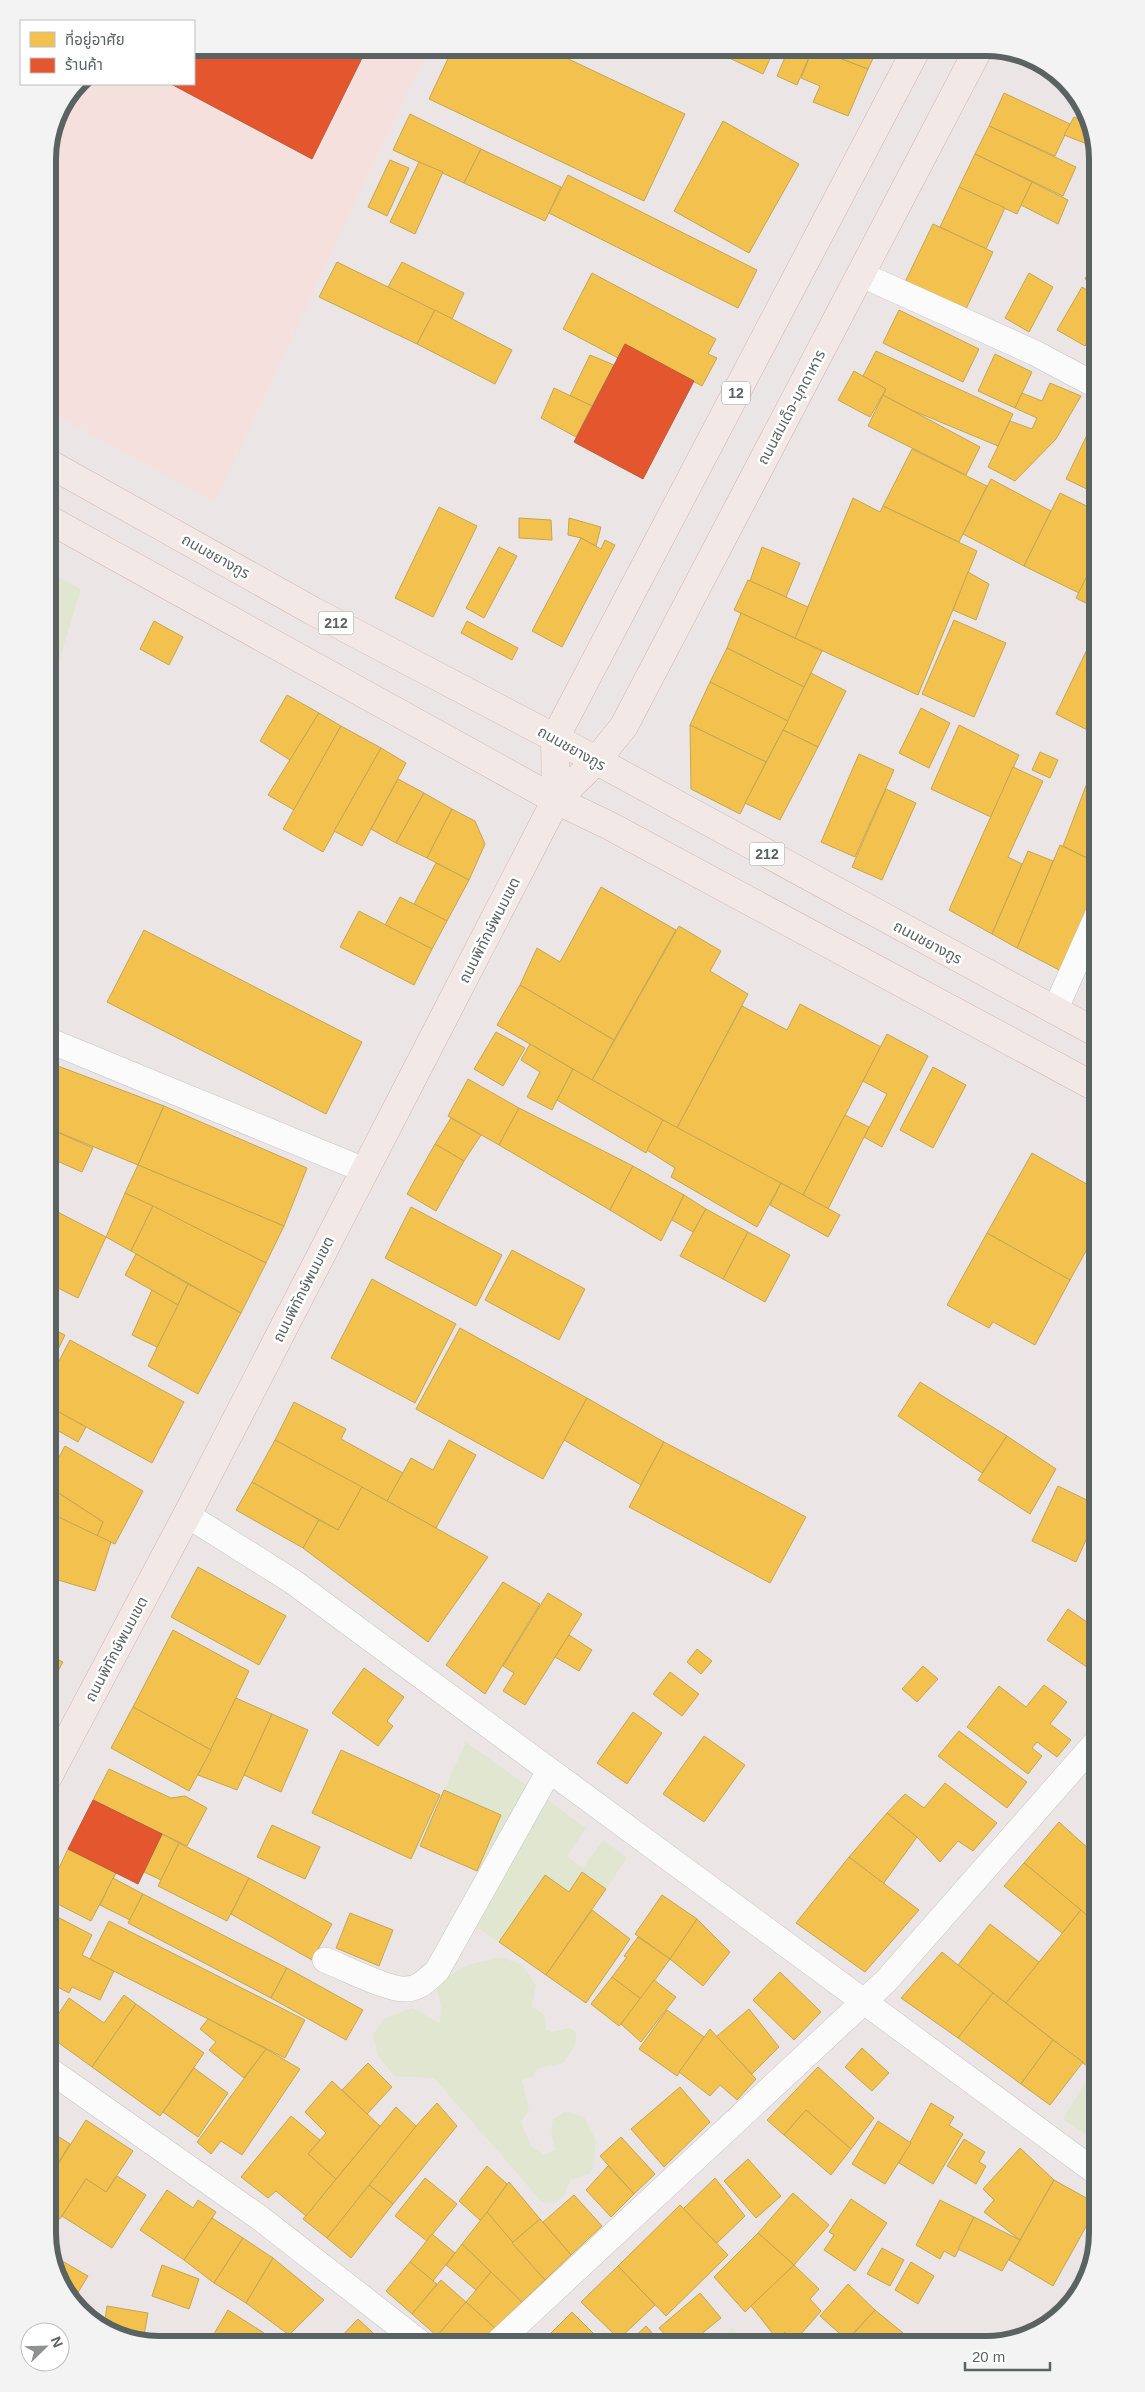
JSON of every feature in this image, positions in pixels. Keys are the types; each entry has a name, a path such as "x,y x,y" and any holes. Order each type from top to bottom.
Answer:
{"main road":[{"name":"12","path":"555,738 913,56"},
{"name":"ถนนสมเด็จ-มุกดาหาร","path":"556,800 596,762 624,726 975,56"},
{"name":"ถนนชยางกูร","path":"56,467 313,611 555,738 596,762 1089,1028"},
{"path":"56,523 556,800 610,826 1089,1083"},
{"path":"555,738 556,800"},
{"name":"ถนนพิทักษ์พนมเขต","path":"56,1762 188,1515 556,800"}],"street":[{"path":"860,274 1035,353 1089,381"},
{"path":"1055,1010 1089,936"},
{"path":"56,1043 364,1170"},
{"path":"188,1515 292,1581 1089,2166"},
{"path":"505,2336 886,1981 1089,1751"},
{"path":"325,1960 390,1986 406,1990 421,1986 437,1971 549,1771"},
{"path":"56,2075 260,2218 412,2336"}],"shaded area":[{"path":"195,56 427,56 406,94 215,502 56,415 56,153 64,120 70,108 88,85 195,85"}],"green space":[{"path":"56,576 81,589 56,672"},
{"path":"466,1742 526,1785 479,1873 477,1871 501,1815 444,1790"},
{"path":"546,1799 586,1828 567,1857 583,1868 603,1840 627,1858 606,1889 582,1872 569,1892 545,1876 499,1942 474,1926"},
{"path":"500,1957 521,1964 536,1985 532,2007 544,2014 546,2029 552,2032 570,2028 576,2033 575,2046 563,2063 538,2068 532,2077 522,2080 529,2110 521,2122 531,2146 544,2155 555,2150 551,2133 553,2119 566,2111 584,2117 596,2141 593,2167 589,2174 570,2180 565,2195 554,2203 542,2202 434,2078 394,2076 378,2056 373,2034 384,2019 412,2008 440,2023 441,2008 437,1989 459,1969"},
{"path":"1089,2076 1089,2137 1063,2119"},
{"path":"732,2328 739,2336 724,2336"}],"building: ที่อยู่อาศัย":[{"path":"449,56 562,56 685,114 644,201 429,99"},
{"path":"725,56 771,56 763,74"},
{"path":"786,56 810,56 797,85 777,76"},
{"path":"810,56 834,56 868,69 848,116 813,102 820,86 801,78"},
{"path":"834,56 874,56 868,69"},
{"path":"1004,93 1070,124 1055,156 989,126"},
{"path":"410,114 481,149 464,183 393,150"},
{"path":"1074,117 1081,120 1088,144 1064,135"},
{"path":"723,121 799,164 749,253 674,211"},
{"path":"989,126 1076,167 1063,196 975,154"},
{"path":"481,149 561,187 545,221 464,183"},
{"path":"975,154 1032,182 1017,214 959,187"},
{"path":"390,160 409,168 387,216 368,207"},
{"path":"419,162 443,172 415,234 390,222"},
{"path":"568,175 757,270 738,308 549,213"},
{"path":"1032,182 1068,200 1058,224 1021,205"},
{"path":"959,187 1005,208 986,249 940,227"},
{"path":"933,224 993,252 965,311 905,282"},
{"path":"337,262 435,310 417,344 319,297"},
{"path":"402,262 464,293 452,319 388,287"},
{"path":"1089,271 1089,281 1085,279"},
{"path":"592,273 716,339 708,354 717,358 702,386 625,344 618,358 563,329"},
{"path":"1029,273 1053,287 1029,332 1005,318"},
{"path":"1082,287 1089,291 1089,339 1085,346 1057,330"},
{"path":"435,310 512,350 495,384 417,344"},
{"path":"899,310 979,349 963,382 883,343"},
{"path":"876,351 1013,414 998,446 909,409 883,395 886,389 863,376"},
{"path":"995,354 1032,372 1015,408 978,391"},
{"path":"590,355 614,365 592,406 570,396"},
{"path":"854,371 886,389 870,417 838,400"},
{"path":"1050,383 1081,396 1056,439 1015,481 988,467 1010,421 1032,429 1037,418 1015,408 1022,393 1042,401"},
{"path":"554,388 592,406 576,437 541,418"},
{"path":"883,395 980,447 966,475 868,426"},
{"path":"1089,431 1089,490 1066,479"},
{"path":"912,449 987,486 959,542 883,506"},
{"path":"991,479 1051,511 1024,566 963,534"},
{"path":"1060,493 1089,507 1089,572 1079,593 1024,566"},
{"path":"853,498 880,512 883,506 977,551 918,695 795,638"},
{"path":"439,507 477,526 433,617 395,598"},
{"path":"519,518 551,520 552,540 519,538"},
{"path":"569,518 601,527 596,546 581,538 568,535"},
{"path":"581,538 601,549 605,540 615,545 562,647 532,631"},
{"path":"499,547 517,556 484,618 466,608"},
{"path":"762,547 800,563 786,597 750,581"},
{"path":"968,572 989,584 976,620 953,610"},
{"path":"1089,572 1089,605 1076,598"},
{"path":"748,580 808,607 795,638 734,610"},
{"path":"741,613 822,651 804,687 727,648"},
{"path":"954,620 1006,643 974,717 922,694"},
{"path":"154,621 183,637 169,665 140,649"},
{"path":"467,621 518,648 512,660 461,633"},
{"path":"1089,645 1089,731 1056,714"},
{"path":"727,648 804,687 788,721 710,682"},
{"path":"811,673 846,691 818,747 783,730"},
{"path":"710,682 788,721 766,762 690,725"},
{"path":"287,695 319,713 290,760 260,741"},
{"path":"921,708 950,723 929,768 899,753"},
{"path":"319,713 341,726 294,810 268,795"},
{"path":"690,725 766,762 740,814 691,789"},
{"path":"959,725 1019,755 991,817 931,789"},
{"path":"341,726 381,748 323,852 283,829"},
{"path":"783,730 818,747 780,820 745,803"},
{"path":"381,748 406,763 362,846 334,831"},
{"path":"1040,752 1058,760 1050,778 1032,770"},
{"path":"859,754 894,770 855,857 821,842"},
{"path":"1013,767 1043,781 1008,857 1022,864 992,934 949,910"},
{"path":"1089,778 1089,859 1063,846"},
{"path":"398,779 424,793 396,843 371,829"},
{"path":"886,789 916,803 882,880 852,867"},
{"path":"424,793 452,809 427,858 396,843"},
{"path":"452,809 475,821 485,844 469,880 427,858"},
{"path":"1060,845 1089,859 1089,910 1063,972 1017,948"},
{"path":"1028,851 1053,861 1017,948 992,934"},
{"path":"436,863 469,880 447,921 414,904"},
{"path":"601,887 676,930 614,1040 520,985 537,948 560,962"},
{"path":"400,897 447,921 432,949 385,925"},
{"path":"359,911 432,949 414,985 340,947"},
{"path":"679,926 721,951 710,971 748,994 677,1128 592,1080"},
{"path":"144,930 362,1042 326,1114 107,1002"},
{"path":"520,985 614,1040 592,1080 497,1025"},
{"path":"800,1004 881,1047 803,1195 677,1128 742,1006 787,1030"},
{"path":"496,1032 525,1048 503,1086 474,1069"},
{"path":"887,1034 928,1056 882,1147 864,1137 887,1094 863,1081"},
{"path":"530,1044 573,1069 552,1110 527,1097 540,1072 521,1060"},
{"path":"58,1066 164,1106 138,1165 56,1131 56,1071"},
{"path":"933,1067 966,1085 933,1148 900,1130"},
{"path":"573,1069 663,1120 646,1153 557,1100"},
{"path":"468,1079 519,1108 499,1145 448,1116"},
{"path":"164,1106 307,1168 284,1226 138,1165"},
{"path":"519,1108 633,1166 610,1210 499,1145"},
{"path":"845,1115 869,1127 828,1209 803,1195"},
{"path":"451,1118 481,1135 464,1161 435,1144"},
{"path":"663,1120 781,1183 757,1227 671,1177 675,1168 647,1150"},
{"path":"56,1132 93,1148 82,1172 56,1161"},
{"path":"435,1144 464,1161 436,1211 407,1194"},
{"path":"1032,1153 1089,1185 1089,1246 1070,1280 987,1233"},
{"path":"138,1165 284,1226 266,1263 125,1193"},
{"path":"633,1166 684,1195 661,1241 610,1210"},
{"path":"781,1183 840,1215 828,1237 770,1205"},
{"path":"125,1193 153,1206 131,1251 106,1237"},
{"path":"684,1195 706,1209 693,1232 672,1220"},
{"path":"153,1206 266,1263 241,1313 131,1251"},
{"path":"411,1207 502,1255 476,1306 385,1258"},
{"path":"706,1209 748,1232 723,1279 680,1256"},
{"path":"56,1211 106,1237 78,1298 56,1287"},
{"path":"748,1232 790,1255 765,1302 723,1279"},
{"path":"987,1233 1070,1280 1035,1345 993,1322 989,1328 947,1305"},
{"path":"512,1250 585,1289 559,1340 485,1300"},
{"path":"136,1254 188,1284 178,1305 125,1275"},
{"path":"372,1279 456,1324 415,1403 331,1358"},
{"path":"188,1284 241,1313 198,1394 148,1366"},
{"path":"152,1290 178,1305 157,1347 132,1335"},
{"path":"460,1328 587,1398 543,1479 416,1409"},
{"path":"56,1331 65,1335 56,1354"},
{"path":"70,1340 184,1402 152,1463 56,1410 56,1367"},
{"path":"920,1382 1007,1436 982,1473 898,1416"},
{"path":"587,1398 664,1442 641,1485 564,1440"},
{"path":"294,1402 346,1429 341,1439 403,1473 387,1501 275,1440"},
{"path":"56,1410 86,1427 78,1442 56,1430"},
{"path":"1007,1436 1056,1469 1030,1514 978,1480"},
{"path":"275,1440 362,1487 338,1530 252,1482"},
{"path":"449,1440 476,1455 436,1528 387,1501 411,1458 433,1470"},
{"path":"664,1442 806,1517 770,1583 629,1507"},
{"path":"65,1446 143,1491 115,1544 97,1536 103,1522 56,1491 56,1462"},
{"path":"252,1482 319,1520 303,1548 236,1510"},
{"path":"1058,1486 1089,1501 1089,1534 1076,1562 1032,1541"},
{"path":"362,1487 488,1557 428,1642 303,1548 319,1520 338,1530"},
{"path":"56,1491 103,1522 97,1536 56,1516"},
{"path":"56,1516 111,1542 95,1591 56,1579"},
{"path":"198,1567 286,1616 259,1665 171,1617"},
{"path":"503,1582 540,1604 485,1694 446,1665"},
{"path":"548,1593 582,1614 525,1705 503,1691 514,1673 503,1666"},
{"path":"1068,1609 1089,1623 1089,1669 1047,1640"},
{"path":"173,1630 249,1671 211,1750 133,1707"},
{"path":"569,1635 592,1650 579,1671 555,1657"},
{"path":"697,1649 712,1661 701,1674 687,1662"},
{"path":"56,1659 63,1662 56,1675"},
{"path":"923,1666 938,1679 917,1702 902,1689"},
{"path":"364,1668 404,1697 387,1721 393,1726 378,1746 332,1713"},
{"path":"670,1672 699,1694 682,1716 653,1694"},
{"path":"1044,1685 1067,1702 1050,1724 1071,1740 1057,1757 1037,1742 1032,1748 1042,1756 1028,1774 967,1727 999,1686 1026,1707"},
{"path":"236,1698 272,1714 237,1790 198,1775"},
{"path":"133,1707 211,1750 189,1791 111,1748"},
{"path":"633,1712 662,1733 627,1784 597,1763"},
{"path":"272,1714 308,1730 281,1792 244,1775"},
{"path":"959,1731 1027,1782 1007,1808 938,1756"},
{"path":"704,1736 745,1765 704,1822 663,1794"},
{"path":"341,1750 440,1795 411,1859 312,1813"},
{"path":"109,1769 171,1798 185,1796 207,1808 187,1846 93,1800"},
{"path":"945,1783 997,1823 973,1851 958,1841 940,1862 917,1837 887,1813 905,1794 924,1808"},
{"path":"444,1790 501,1815 477,1871 420,1846"},
{"path":"887,1813 917,1837 883,1884 849,1857"},
{"path":"1059,1822 1089,1849 1089,1917 1024,1863"},
{"path":"272,1825 320,1847 305,1879 257,1857"},
{"path":"162,1834 179,1843 161,1880 144,1872"},
{"path":"179,1843 249,1878 227,1921 158,1886"},
{"path":"68,1849 116,1873 91,1921 56,1903 56,1874"},
{"path":"849,1857 919,1910 865,1972 796,1923"},
{"path":"1024,1863 1081,1910 1062,1933 1004,1886"},
{"path":"582,1872 606,1889 546,1975 499,1942 545,1875 569,1892"},
{"path":"113,1878 143,1894 130,1920 100,1905"},
{"path":"249,1878 332,1924 312,1960 231,1914"},
{"path":"143,1894 287,1968 271,1998 128,1923"},
{"path":"662,1895 697,1919 670,1959 635,1934"},
{"path":"592,1910 630,1939 586,2003 546,1975"},
{"path":"1081,1910 1089,1917 1089,2068 1006,2003"},
{"path":"350,1913 393,1930 379,1966 336,1948"},
{"path":"56,1916 92,1935 82,1955 114,1971 100,2000 72,1987 69,1993 56,1986"},
{"path":"697,1919 730,1952 703,1986 670,1959"},
{"path":"109,1921 305,2020 285,2058 90,1959"},
{"path":"990,1924 1039,1962 1006,2003 958,1965"},
{"path":"638,1937 670,1959 641,1999 612,1977 627,1957 624,1956"},
{"path":"942,1952 993,1993 958,2038 901,1998"},
{"path":"287,1968 363,2010 346,2040 271,1998"},
{"path":"780,1972 821,2012 794,2040 753,2000"},
{"path":"612,1977 641,1999 619,2026 591,2004"},
{"path":"654,1980 676,1997 641,2042 621,2024"},
{"path":"993,1993 1053,2040 1021,2084 958,2038"},
{"path":"124,1995 136,2004 92,2067 56,2041 56,2018 69,1998 104,2023"},
{"path":"136,2004 204,2053 160,2116 92,2067"},
{"path":"749,2009 779,2047 752,2074 716,2037"},
{"path":"667,2010 704,2037 677,2076 639,2049"},
{"path":"208,2019 266,2049 244,2078 209,2050 216,2042 200,2029"},
{"path":"710,2029 756,2079 737,2100 720,2085 710,2096 679,2072"},
{"path":"1053,2040 1083,2062 1050,2105 1021,2084"},
{"path":"862,2048 889,2073 872,2091 845,2067"},
{"path":"266,2049 300,2069 242,2155 221,2141 211,2154 197,2142"},
{"path":"368,2063 392,2087 367,2114 342,2090"},
{"path":"818,2067 874,2118 851,2149 806,2110 784,2135 767,2120"},
{"path":"194,2068 228,2093 198,2137 163,2112"},
{"path":"332,2081 380,2126 336,2179 308,2154 326,2133 305,2112"},
{"path":"680,2087 710,2122 664,2167 631,2129"},
{"path":"437,2103 457,2126 393,2204 369,2185"},
{"path":"931,2103 954,2117 949,2125 963,2134 933,2184 899,2163"},
{"path":"396,2107 416,2126 327,2238 303,2219"},
{"path":"806,2110 851,2149 831,2175 784,2135"},
{"path":"291,2116 320,2140 308,2154 336,2179 306,2216 276,2191 268,2198 241,2177"},
{"path":"86,2120 133,2151 106,2192 86,2179 60,2219 56,2216 56,2167"},
{"path":"878,2121 911,2143 885,2184 852,2164"},
{"path":"56,2135 70,2144 56,2167"},
{"path":"621,2137 655,2174 634,2194 600,2156"},
{"path":"964,2139 985,2152 979,2162 986,2166 976,2184 947,2166"},
{"path":"1020,2148 1054,2180 1020,2240 984,2212 994,2200 983,2189"},
{"path":"748,2159 781,2196 756,2218 724,2181"},
{"path":"487,2166 507,2184 481,2221 459,2201"},
{"path":"608,2166 634,2194 611,2217 586,2190"},
{"path":"117,2176 146,2195 112,2248 62,2216 86,2179 106,2192"},
{"path":"425,2178 457,2204 427,2241 395,2216"},
{"path":"715,2178 745,2216 717,2243 683,2209"},
{"path":"1054,2180 1089,2200 1089,2221 1053,2286 1009,2260"},
{"path":"509,2182 540,2219 512,2243 487,2212"},
{"path":"369,2185 393,2204 351,2258 327,2238"},
{"path":"167,2190 193,2208 198,2200 216,2212 184,2260 140,2230"},
{"path":"793,2193 829,2225 794,2265 758,2233"},
{"path":"574,2195 602,2226 571,2255 543,2222"},
{"path":"851,2199 887,2223 855,2271 824,2250 834,2235 829,2232"},
{"path":"940,2200 974,2217 955,2257 944,2251 940,2259 916,2245"},
{"path":"680,2205 728,2255 666,2316 618,2266"},
{"path":"487,2212 545,2280 522,2302 462,2244"},
{"path":"974,2217 1020,2240 1002,2271 958,2249"},
{"path":"212,2218 243,2238 214,2283 184,2260"},
{"path":"540,2219 571,2255 545,2280 512,2243"},
{"path":"758,2233 794,2265 745,2312 714,2277"},
{"path":"432,2234 455,2253 433,2281 410,2262"},
{"path":"243,2238 273,2258 246,2303 214,2283"},
{"path":"462,2244 491,2272 476,2290 446,2265"},
{"path":"882,2248 904,2260 890,2286 867,2274"},
{"path":"273,2258 324,2300 289,2335 246,2303"},
{"path":"60,2260 88,2276 77,2294 70,2284"},
{"path":"410,2262 437,2284 412,2314 386,2291"},
{"path":"911,2262 934,2276 918,2304 895,2290"},
{"path":"162,2265 199,2279 189,2309 152,2296"},
{"path":"794,2265 819,2289 810,2299 821,2311 799,2336 789,2336 785,2332 780,2336 775,2336 751,2306"},
{"path":"618,2266 655,2305 622,2336 616,2336 581,2302"},
{"path":"491,2272 522,2302 495,2328 466,2302"},
{"path":"441,2280 466,2302 437,2336 412,2314"},
{"path":"848,2284 875,2310 851,2336 842,2336 820,2316"},
{"path":"700,2293 721,2318 699,2336 666,2336 659,2328"},
{"path":"466,2302 495,2328 486,2336 437,2336"},
{"path":"107,2306 148,2313 144,2335 120,2328 105,2320"},
{"path":"228,2310 264,2333 262,2336 213,2336"},
{"path":"875,2310 907,2336 851,2336"},
{"path":"572,2312 596,2336 548,2336"},
{"path":"358,2319 376,2336 342,2336"},
{"path":"646,2326 655,2336 635,2336"}],"building: ร้านค้า":[{"path":"195,56 363,56 312,159 173,85 195,85"},
{"path":"625,344 694,381 643,479 574,442"},
{"path":"93,1800 162,1834 138,1884 68,1849"}]}
